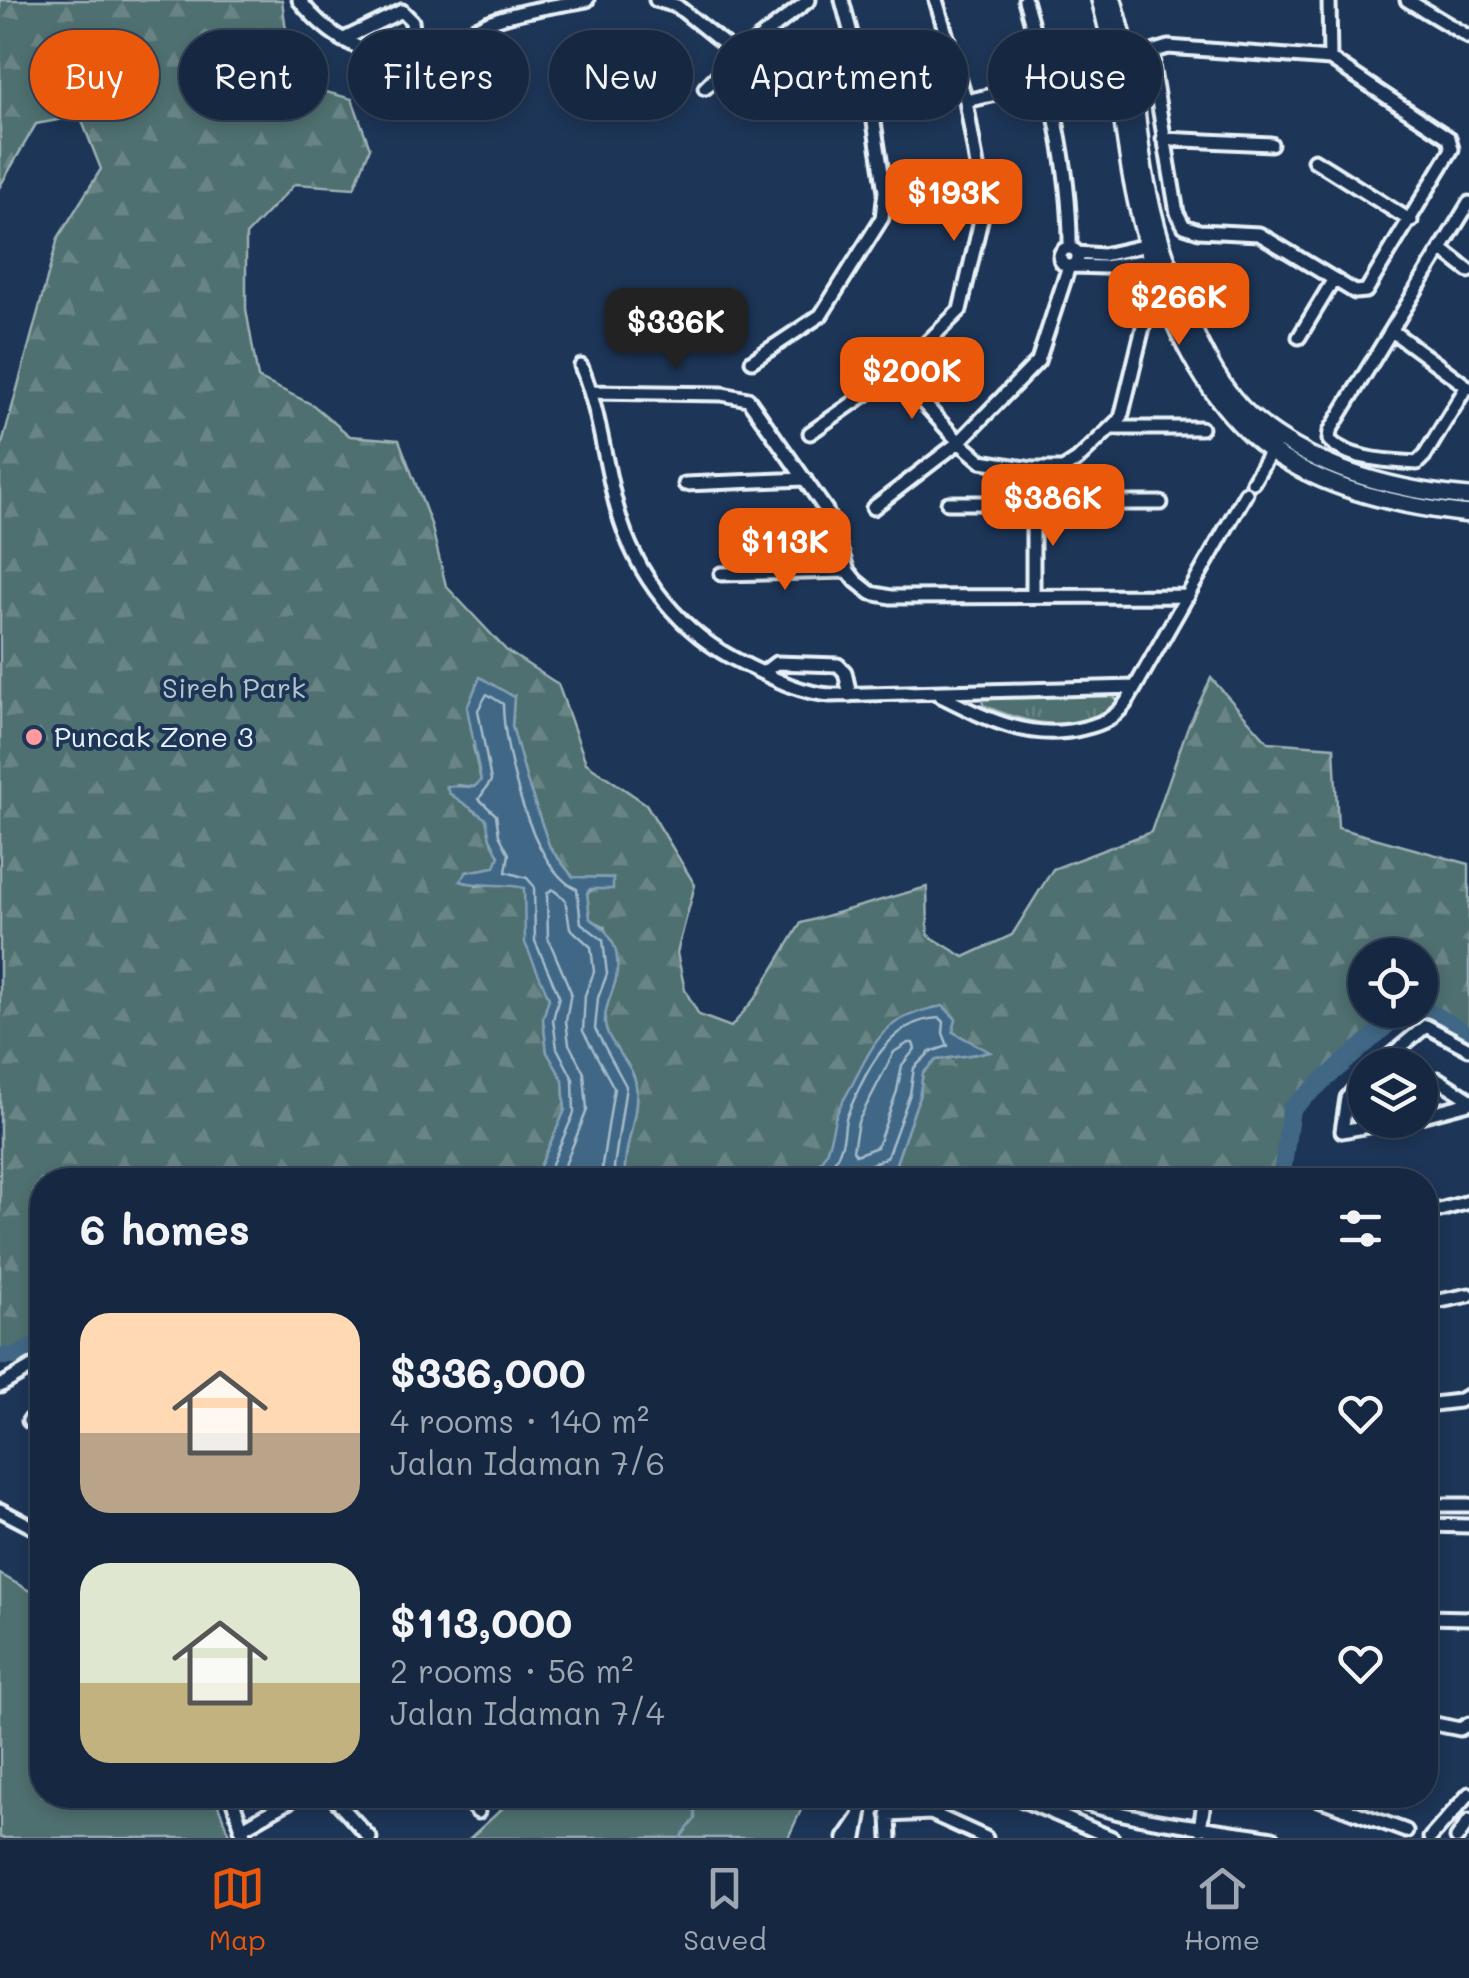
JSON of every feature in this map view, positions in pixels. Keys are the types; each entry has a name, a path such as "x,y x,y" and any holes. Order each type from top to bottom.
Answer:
{"main road":[{"path":"1100,0 1118,73 1132,178 1158,251"},
{"path":"1113,0 1130,71 1158,251 1177,325 1198,366 1240,425 1360,477 1408,490 1469,498"},
{"path":"1275,443 1320,478 1408,504 1469,514"}],"street":[{"path":"299,0 314,18 348,43"},
{"path":"473,30 492,21 587,0"},
{"path":"656,0 677,6 713,35"},
{"path":"770,30 809,0"},
{"path":"752,362 821,315 882,218 885,190 872,116 842,0"},
{"path":"936,0 945,30"},
{"path":"1025,0 1033,30"},
{"path":"1329,0 1330,59"},
{"path":"1406,0 1469,38"},
{"path":"360,30 402,11 412,21 413,30"},
{"path":"342,40 348,37"},
{"path":"1168,46 1330,59 1450,138 1452,144 1412,221 1362,293 1260,234 1199,232 1184,226 1177,213 1152,66 1155,51 1168,46"},
{"path":"705,88 713,80"},
{"path":"810,434 896,373 960,310 984,207 968,113"},
{"path":"874,508 959,442 1040,358 1072,258 1070,217 1054,120"},
{"path":"1163,138 1272,144"},
{"path":"1314,160 1412,221"},
{"path":"1392,331 1468,387 1422,461 1416,463 1375,459 1338,448 1328,435 1469,202"},
{"path":"1442,250 1469,270"},
{"path":"1072,258 1104,266 1158,251"},
{"path":"1298,337 1334,279"},
{"path":"896,373 959,442 989,464 1062,469 1112,428 1126,406 1146,319"},
{"path":"581,366 592,392 616,503 640,567 659,596 697,635 731,658 810,693 937,694 1135,687"},
{"path":"592,392 736,394 748,399 830,519 848,571 860,586 877,595 1188,596"},
{"path":"1112,428 1201,428"},
{"path":"937,694 1028,732 1074,730 1114,717 1275,443"},
{"path":"684,484 805,479"},
{"path":"948,504 1160,503"},
{"path":"1033,504 1033,595"},
{"path":"721,574 848,571"},
{"path":"763,673 776,663 838,665 845,672 850,695"},
{"path":"974,712 978,692"},
{"path":"1399,1048 1426,1026 1469,1048"},
{"path":"1438,1080 1469,1101"},
{"path":"1348,1097 1342,1131 1348,1130"},
{"path":"1438,1110 1469,1101"},
{"path":"1438,1210 1469,1202"},
{"path":"1438,1301 1469,1294"},
{"path":"0,1386 30,1368"},
{"path":"1438,1403 1465,1400"},
{"path":"1438,1505 1469,1505"},
{"path":"1449,1505 1449,1526"},
{"path":"0,1510 30,1526"},
{"path":"1438,1526 1469,1526"},
{"path":"1438,1617 1469,1618"},
{"path":"1438,1725 1460,1729 1469,1724"},
{"path":"1430,1838 1468,1798"},
{"path":"236,1808 243,1834 281,1808"},
{"path":"343,1808 370,1838"},
{"path":"474,1808 478,1812"},
{"path":"856,1838 861,1808"},
{"path":"888,1808 890,1838"},
{"path":"918,1812 920,1808"},
{"path":"1042,1808 1112,1838"},
{"path":"1095,1808 1200,1829 1273,1838"},
{"path":"1200,1829 1203,1808"},
{"path":"1343,1808 1406,1831"},
{"path":"888,1815 931,1813 986,1838"},
{"path":"845,1838 860,1816"},
{"path":"1457,1838 1469,1821"}],"green space":[{"name":"Sireh Park","path":"0,0 282,0 286,30 179,30 179,120 328,120 328,92 348,98 348,120 360,120 370,148 354,188 295,184 246,235 246,309 258,378 313,405 350,436 399,440 431,524 446,586 507,651 558,684 586,763 646,804 695,885 677,953 685,990 699,1015 731,1027 756,997 801,923 927,887 928,935 964,957 1012,935 1053,869 1151,832 1187,729 1211,678 1268,742 1334,747 1338,828 1469,864 1469,1035 1438,1017 1438,938 1348,938 1348,1028 1383,1028 1361,1048 1348,1048 1348,1059 1291,1109 1283,1168 889,1168 895,1166 919,1097 923,1073 936,1060 989,1052 953,1032 836,1117 833,1136 815,1168 626,1168 636,1087 631,1070 607,1033 605,1013 616,966 604,926 590,919 587,893 612,878 573,877 550,848 512,726 514,697 473,746 481,781 474,787 457,785 449,793 487,819 490,838 499,856 495,867 467,872 476,886 505,883 524,888 539,972 549,998 543,1019 547,1052 563,1080 565,1111 539,1168 30,1168 30,1349 17,1356 0,1356 0,452 58,238 101,169 82,120 159,120 159,30 30,30 30,120 58,120 36,124 0,186"},
{"path":"986,695 1114,696 1119,704 1110,716 1077,723 1045,723 983,705"},
{"path":"0,1574 30,1591 30,1808 219,1808 231,1838 0,1838"},
{"path":"503,1808 802,1808 788,1838 470,1838"}],"water":[{"path":"480,677 514,697 512,726 550,848 573,877 613,878 613,889 590,889 587,893 590,919 609,936 617,960 606,1011 607,1031 631,1070 636,1086 626,1168 539,1168 565,1110 563,1080 547,1052 543,1019 549,998 525,943 524,888 460,881 467,872 495,867 499,856 486,819 449,793 446,786 474,787 481,781 467,708"},
{"path":"943,1006 956,1019 953,1032 990,1052 936,1060 923,1073 919,1097 895,1166 815,1168 823,1159 838,1110 877,1041 896,1022"}],"waterway":[{"path":"1438,1017 1469,1035"},
{"path":"1283,1168 1291,1109 1383,1028"},
{"path":"0,1356 17,1356 30,1349"},
{"path":"680,1838 695,1819 695,1808"}],"place":[{"name":"Puncak Zone 3","path":"34,737"}]}
